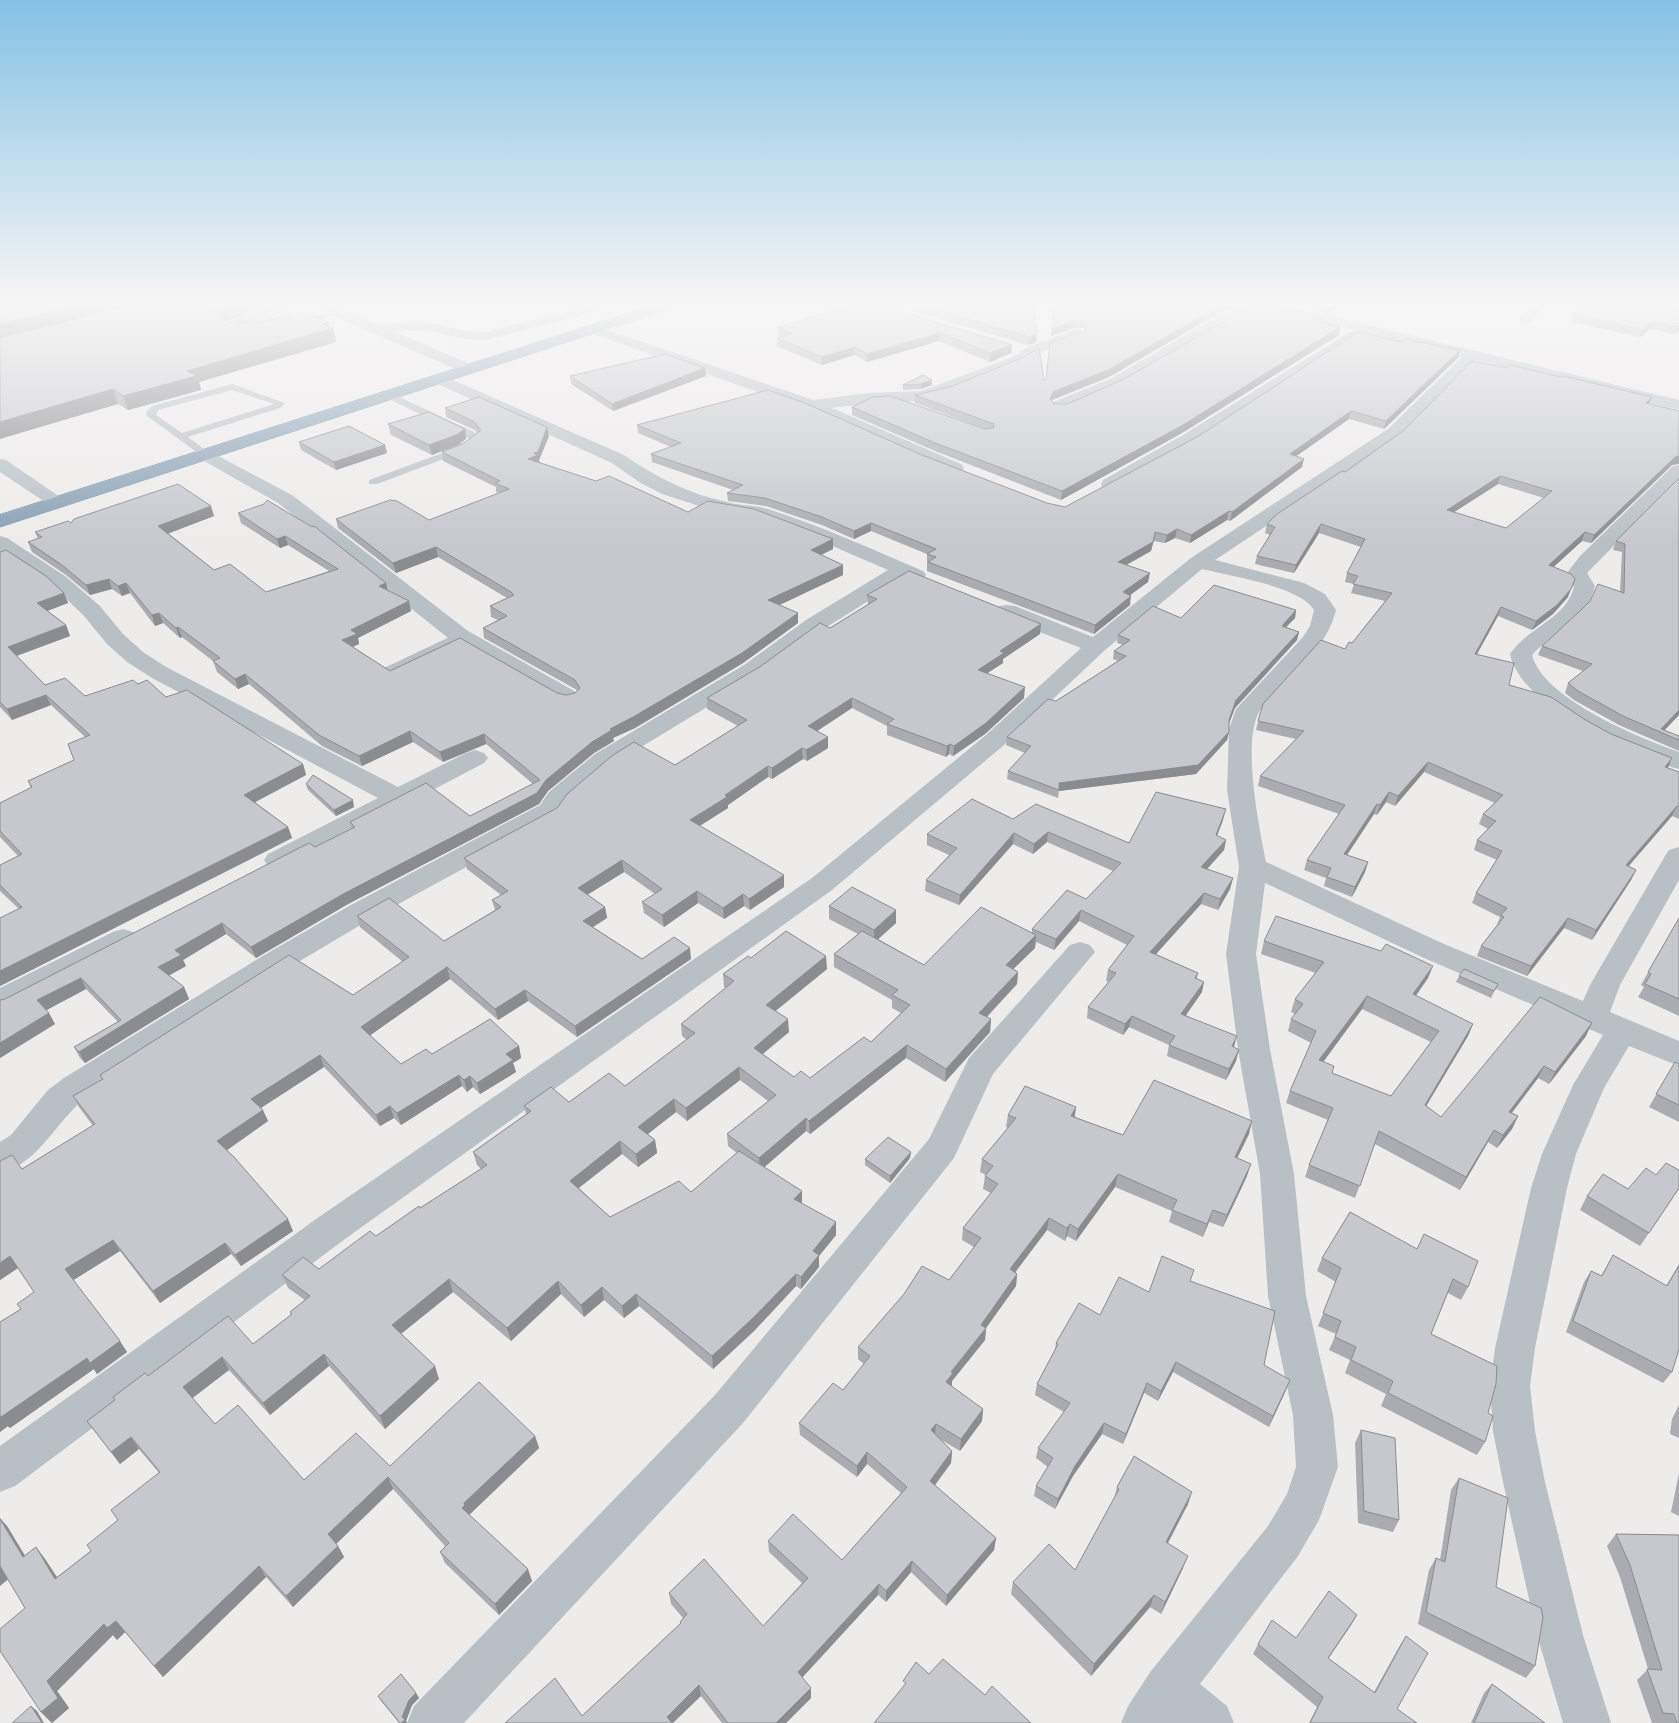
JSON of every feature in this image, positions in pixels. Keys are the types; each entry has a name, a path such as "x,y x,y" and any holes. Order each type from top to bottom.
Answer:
{"highway":[{"path":"0,521 427,382"}],"street":[{"path":"446,382 618,459 645,478 669,490 725,508 758,512 814,531 931,581"},
{"path":"745,382 812,406 972,475"},
{"path":"812,406 884,397 923,396 959,382"},
{"path":"1059,406 1115,382"},
{"path":"1097,491 1189,439 1278,382"},
{"path":"0,1470 332,1228 822,884 995,740 1096,646 1198,562 1325,481 1394,433 1445,382"},
{"path":"1585,382 1679,405"},
{"path":"206,454 285,498 460,636 568,697"},
{"path":"0,464 58,502"},
{"path":"1679,470 1587,560 1577,573 1578,579 1585,586 1585,593 1574,610 1554,628 1533,640 1520,654 1522,662 1536,680 1560,703 1615,736 1679,761"},
{"path":"0,542 58,580 92,611 114,639 134,657 160,673 399,798"},
{"path":"1198,562 1297,587 1318,598 1325,610 1321,626 1312,641 1248,709 1242,729 1240,790 1253,867 1241,954 1254,1048 1276,1174 1287,1296 1314,1415 1317,1467 1304,1505 1283,1541 1157,1706 1210,1723"},
{"path":"0,1160 23,1145 60,1100 76,1087 272,964 359,913 549,811 558,798 604,759 752,670 814,625 903,570"},
{"path":"986,603 1096,646"},
{"path":"257,871 475,758"},
{"path":"1253,867 1434,951 1679,1054"},
{"path":"1586,1723 1560,1635 1524,1482 1514,1432 1510,1386 1514,1348 1559,1154 1589,1085 1608,1023 1604,985 1675,869"},
{"path":"0,1001 142,929"},
{"path":"432,1723 729,1408 942,1148 980,1067 1080,952"}],"lane":[{"path":"182,436 277,406 280,402 232,387 155,408 151,412 152,416 206,454"},
{"path":"374,482 462,449 476,439 471,434 388,395"},
{"path":"884,397 908,407"},
{"path":"388,669 460,636"}],"building":[{"path":"0,382 173,382 123,396 113,389 0,422"},
{"path":"580,382 668,382 612,404"},
{"path":"908,382 925,382 921,384 903,385"},
{"path":"961,382 1077,382 1053,392 1050,399 1054,404 1067,404 1116,382 1251,382 1183,425 1062,491 935,443 852,407 873,397 890,396 985,429 994,428 994,424 915,395"},
{"path":"1281,382 1426,382 1386,421 1351,411 1290,454 1304,459 1232,512 1229,511 1191,535 1177,529 1167,535 1155,532 1153,542 1118,562 1150,573 1123,592 1131,596 1095,625 928,562 936,557 927,554 936,549 871,523 854,531 822,517 765,498 727,493 743,485 651,454 681,443 637,425 768,390 805,403 922,455 1047,503 1065,507 1197,437"},
{"path":"1451,382 1590,382 1652,397 1646,403 1679,411 1679,456 1675,457 1594,535 1585,532 1549,565 1571,574 1575,579 1571,589 1557,605 1536,621 1501,607 1475,654 1514,663 1509,685 1551,697 1611,734 1672,758 1665,767 1679,772 1679,807 1677,806 1626,865 1636,870 1596,930 1568,918 1531,966 1481,946 1504,917 1501,915 1507,908 1476,893 1502,851 1477,840 1496,821 1483,814 1503,795 1428,762 1398,796 1389,792 1380,805 1377,804 1344,854 1368,862 1355,887 1327,877 1331,868 1307,860 1345,805 1260,776 1304,731 1258,721 1263,704 1321,640 1345,649 1349,642 1352,643 1392,593 1353,584 1358,576 1347,573 1365,539 1321,524 1296,565 1257,556 1275,527 1267,524 1277,514 1342,471 1345,472 1403,431","holes":["1500,476 1552,491 1506,528 1447,510"]},
{"path":"479,397 547,427 538,452 534,453 538,455 528,459 596,481 609,476 688,512 708,501 754,509 833,539 811,550 843,565 768,600 798,613 742,653 610,729 612,730 592,742 546,780 537,793 345,893 251,947 222,923 175,950 181,955 158,967 184,987 79,1052 74,1047 121,1020 81,978 37,1000 49,1013 0,1043 0,1000 309,843 315,847 355,827 350,822 426,783 470,816 540,780 484,734 440,752 410,731 359,756 319,735 245,674 235,679 213,661 220,658 178,627 176,628 159,613 152,615 126,583 118,586 109,579 86,585 62,565 28,542 42,537 35,532 68,521 71,523 74,519 178,484 211,506 158,526 214,570 230,564 266,592 338,569 285,536 277,539 238,513 264,504 267,500 312,527 314,526 386,583 379,586 409,601 351,630 357,634 342,640 390,671 460,638 557,693 566,695 575,693 580,688 575,680 483,628 507,616 490,606 514,595 511,592 436,547 393,563 336,519 390,500 397,501 429,520 509,489 495,483 500,481 442,452 464,443 481,430 473,421 445,408"},
{"path":"429,412 465,429 456,435 429,445 388,424"},
{"path":"349,426 385,445 334,462 299,442"},
{"path":"1679,478 1679,710 1661,729 1679,736 1679,740 1623,716 1578,691 1568,683 1592,664 1542,646 1590,601 1598,584 1624,593 1625,544 1616,541"},
{"path":"6,550 46,576 64,593 37,603 66,625 8,647 45,685 65,678 85,696 133,680 138,684 147,680 166,697 187,690 303,764 244,795 288,827 0,971 0,918 22,907 0,885 0,865 22,854 0,831 0,803 32,787 28,781 74,760 68,744 90,735 46,695 7,709 0,702 0,552"},
{"path":"909,571 1041,624 1000,651 1004,653 978,670 1025,687 986,723 954,746 950,744 947,746 887,724 894,719 852,698 808,726 828,737 806,750 802,748 772,768 768,766 725,795 727,797 690,820 784,875 749,899 743,894 723,908 697,891 662,915 642,902 662,889 622,860 578,888 605,907 583,921 642,959 674,937 690,948 575,1026 525,990 495,1009 447,967 361,1027 401,1064 426,1049 432,1054 490,1019 519,1046 506,1054 513,1060 477,1083 470,1076 464,1080 459,1075 397,1113 390,1106 376,1115 320,1055 251,1099 263,1110 217,1141 234,1157 288,1219 235,1255 225,1243 153,1291 113,1240 65,1269 120,1341 90,1363 87,1358 1,1417 0,1322 21,1309 17,1304 34,1292 10,1256 0,1263 0,1161 12,1155 22,1169 95,1124 73,1096 103,1079 100,1075 289,955 353,995 409,957 357,916 389,898 444,941 501,907 492,900 508,891 464,858 557,808 567,794 613,755 634,742 675,765 747,720 707,698 761,666 820,623 830,628 877,599 867,595"},
{"path":"1214,585 1296,610 1282,626 1299,632 1236,700 1229,720 1229,732 1198,765 1059,783 1059,790 1008,771 1031,746 1007,737 1048,699 1056,701 1126,656 1114,651 1130,640 1118,635 1153,606 1181,618"},
{"path":"313,775 353,800 334,810 306,784"},
{"path":"1156,792 1226,809 1216,835 1226,840 1201,867 1233,878 1220,899 1204,893 1150,952 1198,973 1195,978 1204,982 1181,1014 1237,1036 1232,1046 1239,1050 1229,1069 1169,1045 1175,1036 1132,1016 1125,1024 1088,1007 1116,973 1108,970 1134,936 1081,910 1056,939 1032,929 1067,890 1086,899 1121,863 1048,832 1034,844 1014,833 960,895 926,880 957,848 927,834 972,799 1013,819 1036,804 1129,843"},
{"path":"852,887 896,910 874,930 829,906"},
{"path":"981,907 1036,935 1006,965 1018,972 979,1013 991,1019 946,1069 907,1045 809,1121 806,1118 759,1158 727,1134 776,1095 739,1067 686,1108 674,1099 638,1127 655,1140 636,1154 620,1141 570,1181 610,1217 679,1181 691,1192 739,1151 802,1191 794,1199 836,1222 813,1251 819,1255 801,1277 796,1274 712,1356 636,1294 622,1306 602,1287 581,1305 558,1281 507,1328 449,1279 392,1325 435,1366 380,1416 324,1354 263,1403 222,1357 183,1387 215,1424 238,1405 304,1480 356,1433 390,1466 479,1382 535,1436 464,1503 465,1505 462,1508 528,1569 495,1604 440,1552 449,1543 388,1477 328,1534 338,1546 286,1596 259,1566 154,1666 116,1621 107,1628 104,1624 47,1681 58,1698 41,1712 0,1651 0,1629 25,1608 0,1566 0,1519 23,1557 36,1547 55,1579 91,1551 87,1545 118,1520 111,1510 160,1472 131,1437 111,1452 87,1421 115,1400 113,1397 145,1373 148,1376 228,1316 253,1344 292,1314 290,1312 310,1296 282,1275 303,1257 319,1269 370,1231 376,1236 419,1206 420,1208 487,1165 473,1152 531,1111 524,1106 551,1087 569,1102 609,1073 625,1086 695,1033 681,1024 734,981 723,974 748,956 751,958 786,931 826,956 766,1005 788,1019 754,1048 794,1077 801,1071 810,1078 864,1037 871,1042 910,1005 892,995 898,990 834,954 862,931 924,965"},
{"path":"1276,916 1381,951 1386,944 1433,966 1413,994 1473,1024 1425,1105 1441,1117 1540,997 1592,1023 1555,1072 1544,1066 1509,1112 1518,1116 1503,1135 1494,1130 1466,1177 1379,1131 1360,1186 1309,1165 1333,1108 1290,1091 1316,1031 1291,1019 1303,1004 1295,999 1324,962 1264,941","holes":["1367,996 1439,1031 1391,1096 1332,1073 1334,1066 1319,1060"]},
{"path":"1679,918 1679,999 1645,984 1651,974 1648,972"},
{"path":"1464,969 1498,984 1494,991 1459,976"},
{"path":"1675,1062 1679,1064 1679,1105 1656,1094"},
{"path":"1154,1080 1252,1121 1235,1157 1251,1164 1227,1215 1213,1210 1207,1224 1172,1210 1177,1200 1118,1174 1078,1229 1070,1224 1067,1228 1049,1218 1010,1269 1017,1274 981,1325 986,1328 951,1372 953,1373 946,1382 983,1409 961,1439 936,1424 931,1430 952,1451 930,1481 996,1538 947,1595 912,1561 886,1591 879,1584 798,1672 811,1688 776,1723 728,1723 699,1685 667,1717 672,1723 505,1723 555,1678 582,1716 681,1623 687,1614 669,1593 704,1559 763,1626 808,1578 768,1541 793,1514 842,1560 907,1487 867,1452 857,1466 799,1423 833,1383 843,1390 870,1356 858,1347 904,1294 922,1266 949,1280 981,1238 963,1228 998,1184 985,1176 993,1166 982,1159 1016,1118 1008,1115 1025,1086 1076,1107 1071,1116 1123,1135"},
{"path":"888,1137 911,1152 890,1176 865,1159"},
{"path":"1666,1163 1679,1170 1679,1188 1649,1233 1587,1196 1603,1174 1628,1189 1646,1168 1656,1175"},
{"path":"1350,1212 1417,1249 1424,1234 1478,1261 1468,1287 1453,1279 1431,1334 1497,1366 1496,1384 1488,1413 1493,1416 1485,1442 1388,1393 1393,1381 1351,1360 1356,1347 1335,1337 1341,1321 1323,1313 1341,1268 1322,1258"},
{"path":"1613,1255 1667,1286 1679,1266 1679,1349 1672,1372 1573,1321 1591,1271 1602,1276"},
{"path":"1162,1256 1194,1270 1190,1281 1275,1311 1264,1365 1290,1380 1273,1416 1176,1362 1161,1391 1147,1383 1126,1434 1104,1423 1075,1466 1058,1499 1036,1486 1053,1458 1038,1448 1070,1403 1037,1384 1058,1344 1056,1343 1079,1303 1100,1315 1119,1277 1149,1292"},
{"path":"1361,1430 1395,1438 1399,1520 1364,1511"},
{"path":"1134,1456 1192,1492 1166,1542 1188,1556 1165,1602 1154,1595 1094,1664 1013,1582 1049,1544 1075,1570 1119,1489 1117,1487"},
{"path":"1459,1478 1508,1498 1496,1587 1541,1608 1543,1617 1535,1666 1426,1612 1436,1558 1445,1562"},
{"path":"1616,1534 1679,1535 1679,1723 1677,1723 1674,1714 1663,1713 1647,1669 1662,1670 1630,1565"},
{"path":"1329,1591 1357,1615 1328,1658 1375,1693 1406,1636 1428,1653 1397,1709 1417,1723 1310,1723 1323,1697 1258,1644 1272,1620 1296,1638"},
{"path":"943,1659 985,1695 992,1686 1031,1723 874,1723 906,1683 903,1681 916,1662 929,1674"},
{"path":"401,1674 416,1693 409,1700 402,1717 405,1720 400,1723 378,1696"},
{"path":"1492,1684 1545,1723 1474,1723"},
{"path":"31,1706 42,1723 12,1723"}]}
